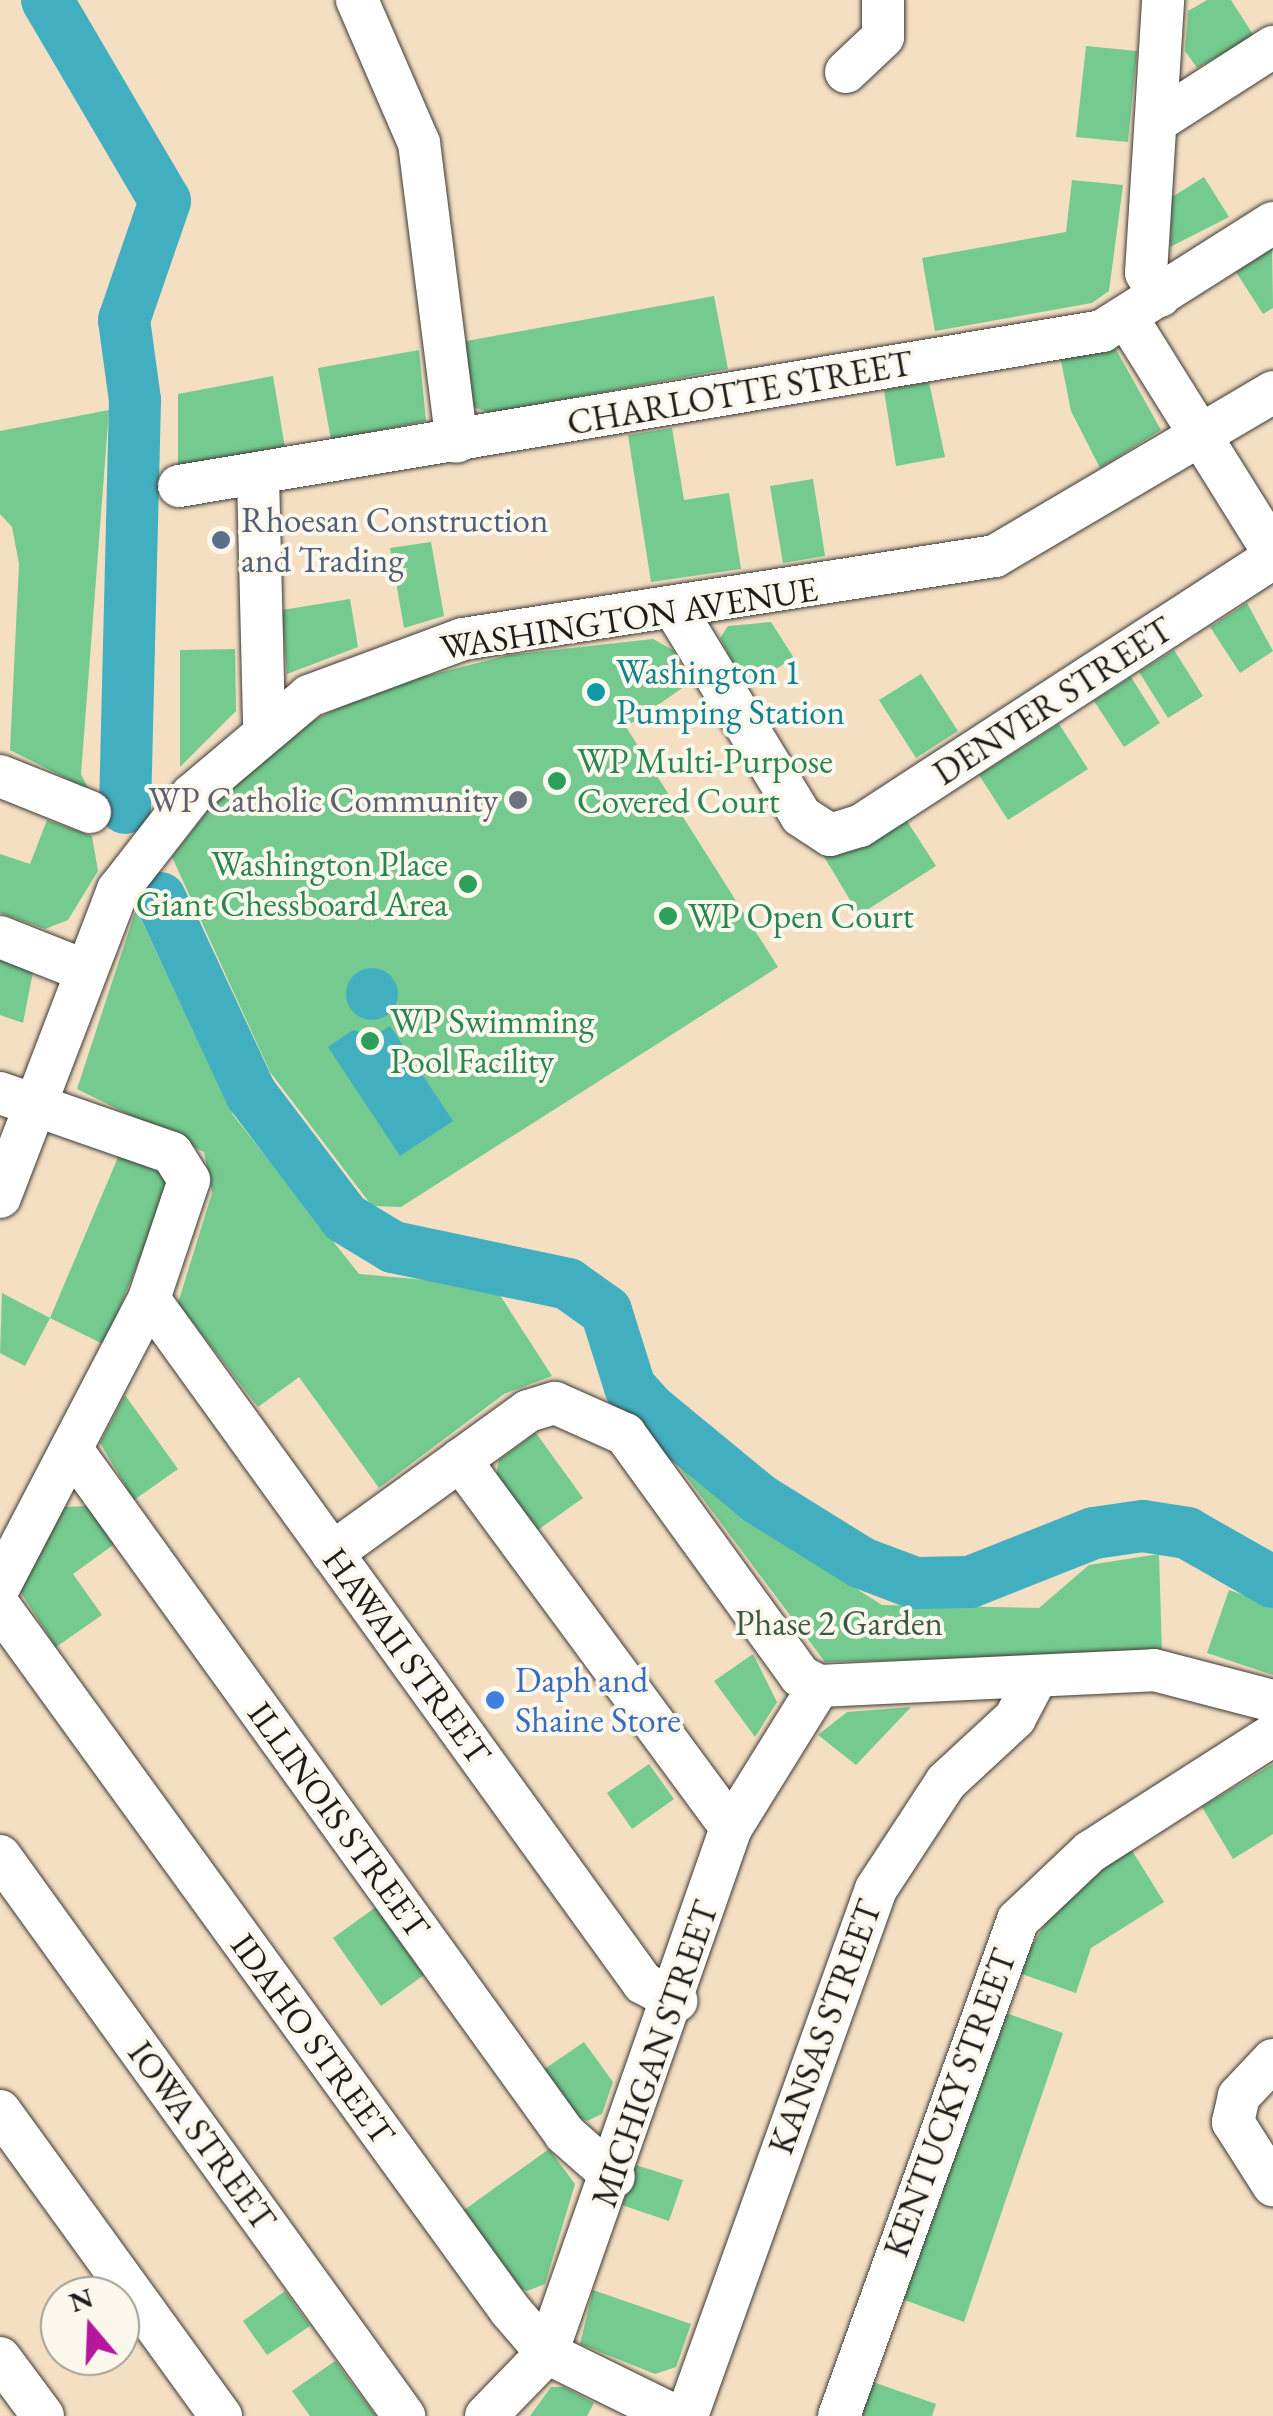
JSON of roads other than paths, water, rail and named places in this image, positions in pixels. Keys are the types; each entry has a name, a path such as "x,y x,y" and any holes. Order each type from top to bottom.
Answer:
{"street":[{"path":"357,0 419,143 457,442"},
{"path":"846,72 883,37 883,0"},
{"path":"1163,0 1143,307 1202,438 1273,555"},
{"path":"1156,122 1273,48"},
{"name":"CHARLOTTE STREET","path":"178,486 258,476 1102,331 1273,223"},
{"name":"WASHINGTON AVENUE","path":"0,1196 18,1099 118,890 159,831 264,728 333,683 430,648 676,611 995,556 1202,438 1273,392"},
{"path":"258,476 264,728"},
{"name":"DENVER STREET","path":"676,611 801,816 830,835 860,826 1273,555"},
{"path":"0,776 90,812"},
{"path":"0,938 81,968"},
{"path":"0,1584 75,1454 148,1299 189,1194 186,1170 172,1153 18,1099"},
{"name":"HAWAII STREET","path":"148,1299 644,1983 678,2001"},
{"path":"332,1552 460,1460 554,1403 626,1434 800,1676 819,1686 1185,1672 1273,1701"},
{"name":"ILLINOIS STREET","path":"75,1454 565,2134 614,2176"},
{"path":"460,1460 731,1828"},
{"name":"IDAHO STREET","path":"0,1607 547,2353 675,2416"},
{"name":"KANSAS STREET","path":"687,2416 867,1906 946,1782 1015,1718 1035,1680"},
{"name":"MICHIGAN STREET","path":"486,2416 547,2353 678,2001 731,1828 819,1686"},
{"name":"KENTUCKY STREET","path":"838,2416 1018,1920 1090,1852 1273,1736"},
{"name":"IOWA STREET","path":"0,1856 404,2416"},
{"path":"1273,2060 1239,2096 1233,2122 1273,2185"},
{"path":"0,2111 221,2416"},
{"path":"0,2358 42,2416"}],"water":[{"path":"372,968 391,975 398,994 391,1013 372,1020 353,1013 346,994 353,975"},
{"path":"390,1026 453,1121 400,1156 328,1047 353,1030 374,1036"}],"waterway":[{"path":"47,0 165,201 124,320 135,400 125,808"},
{"path":"160,898 251,1094 345,1218 393,1247 568,1284 606,1311 630,1387 651,1410 759,1499 862,1563 915,1583 970,1582 1094,1533 1143,1526 1187,1533 1273,1582"}],"place":[{"name":"Rhoesan Construction and Trading","path":"221,540"},
{"name":"Washington 1 Pumping Station","path":"596,692"},
{"name":"WP Multi-Purpose Covered Court","path":"557,781"},
{"name":"WP Catholic Community","path":"518,800"},
{"name":"Washington Place Giant Chessboard Area","path":"468,884"},
{"name":"WP Open Court","path":"668,916"},
{"name":"WP Swimming Pool Facility","path":"370,1041"},
{"name":"Daph and Shaine Store","path":"495,1700"}],"park label":[{"name":"Phase 2 Garden","path":"839,1623"}]}
